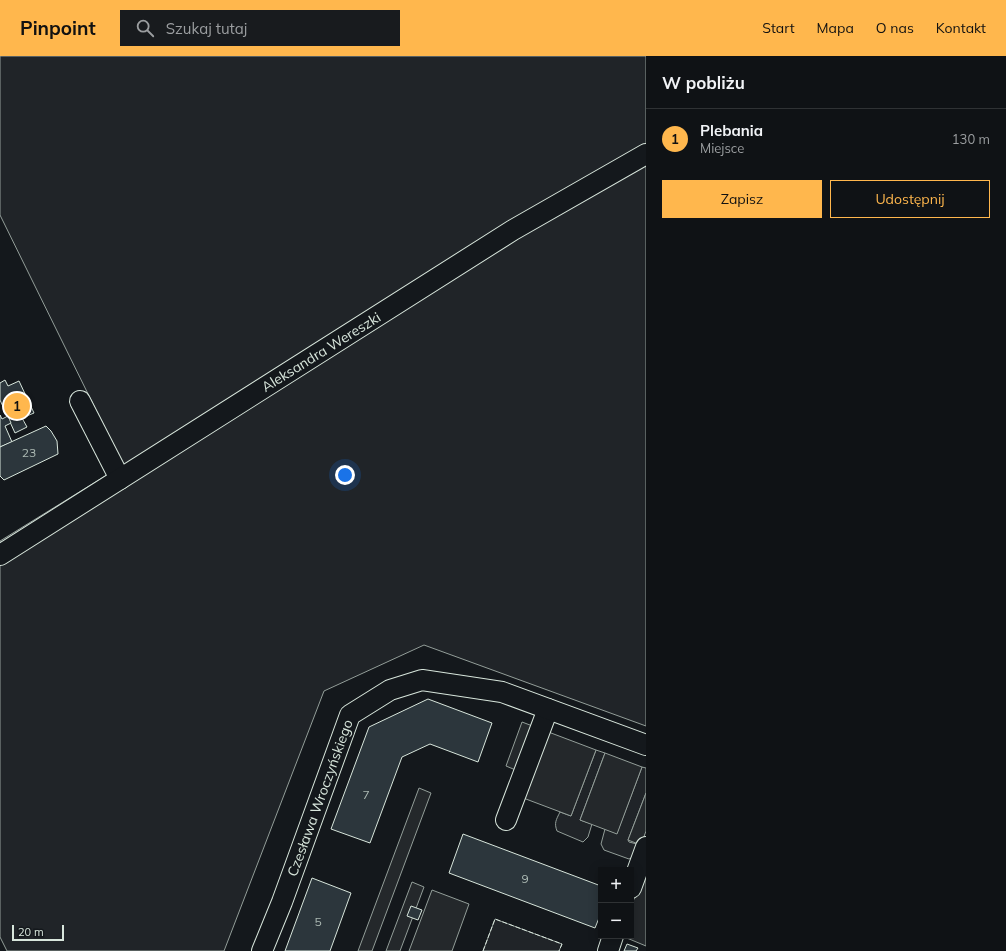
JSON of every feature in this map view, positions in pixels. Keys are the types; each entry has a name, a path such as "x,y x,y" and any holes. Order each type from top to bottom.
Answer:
{"street":[{"name":"Aleksandra Wereszki","path":"0,555 513,230 646,154"},
{"path":"80,401 120,479"},
{"name":"Czesława Wroczyńskiego","path":"262,951 282,902 350,715 390,690 422,680 502,692 646,745"},
{"path":"506,820 548,709"},
{"path":"634,880 646,847"},
{"path":"608,951 612,939"}],"shaded area":[{"path":"0,56 646,56 646,726 424,645 324,691 224,951 7,951 0,937 0,541 123,465 0,215"},
{"path":"522,722 596,750 571,816 510,793 518,771 506,766"},
{"path":"596,750 605,753 580,820 592,824 588,837 583,842 557,831 556,824 560,812 571,816"},
{"path":"605,753 642,767 617,834 580,820"},
{"path":"642,767 646,768 646,793 628,840 629,842 641,845 637,855 629,859 604,850 601,844 605,829 617,833"},
{"path":"419,788 431,793 372,951 358,951"},
{"path":"646,793 646,831 641,845 628,840"},
{"path":"646,867 646,946 629,939 634,939 634,899"},
{"path":"412,882 424,887 400,951 386,951"},
{"path":"432,890 469,904 452,951 409,951"},
{"path":"495,919 562,944 559,951 483,951"}],"building":[{"path":"5,380 8,386 19,381 34,413 22,418 27,427 15,433 0,400 0,383"},
{"path":"0,415 2,419 8,416 11,423 5,426 12,442 0,447"},
{"path":"46,426 57,441 58,454 4,480 0,476 0,447"},
{"path":"428,699 492,723 478,762 430,744 402,757 370,843 331,829 369,727"},
{"path":"463,834 598,885 598,920 595,928 449,873"},
{"path":"312,878 351,893 330,951 285,951"},
{"path":"411,906 422,910 418,920 407,916"},
{"path":"627,944 638,948 636,951 624,951"}],"fence":[{"path":"483,951 495,919 562,944 559,951"}],"place":[{"name":"Plebania","path":"17,406"}]}
